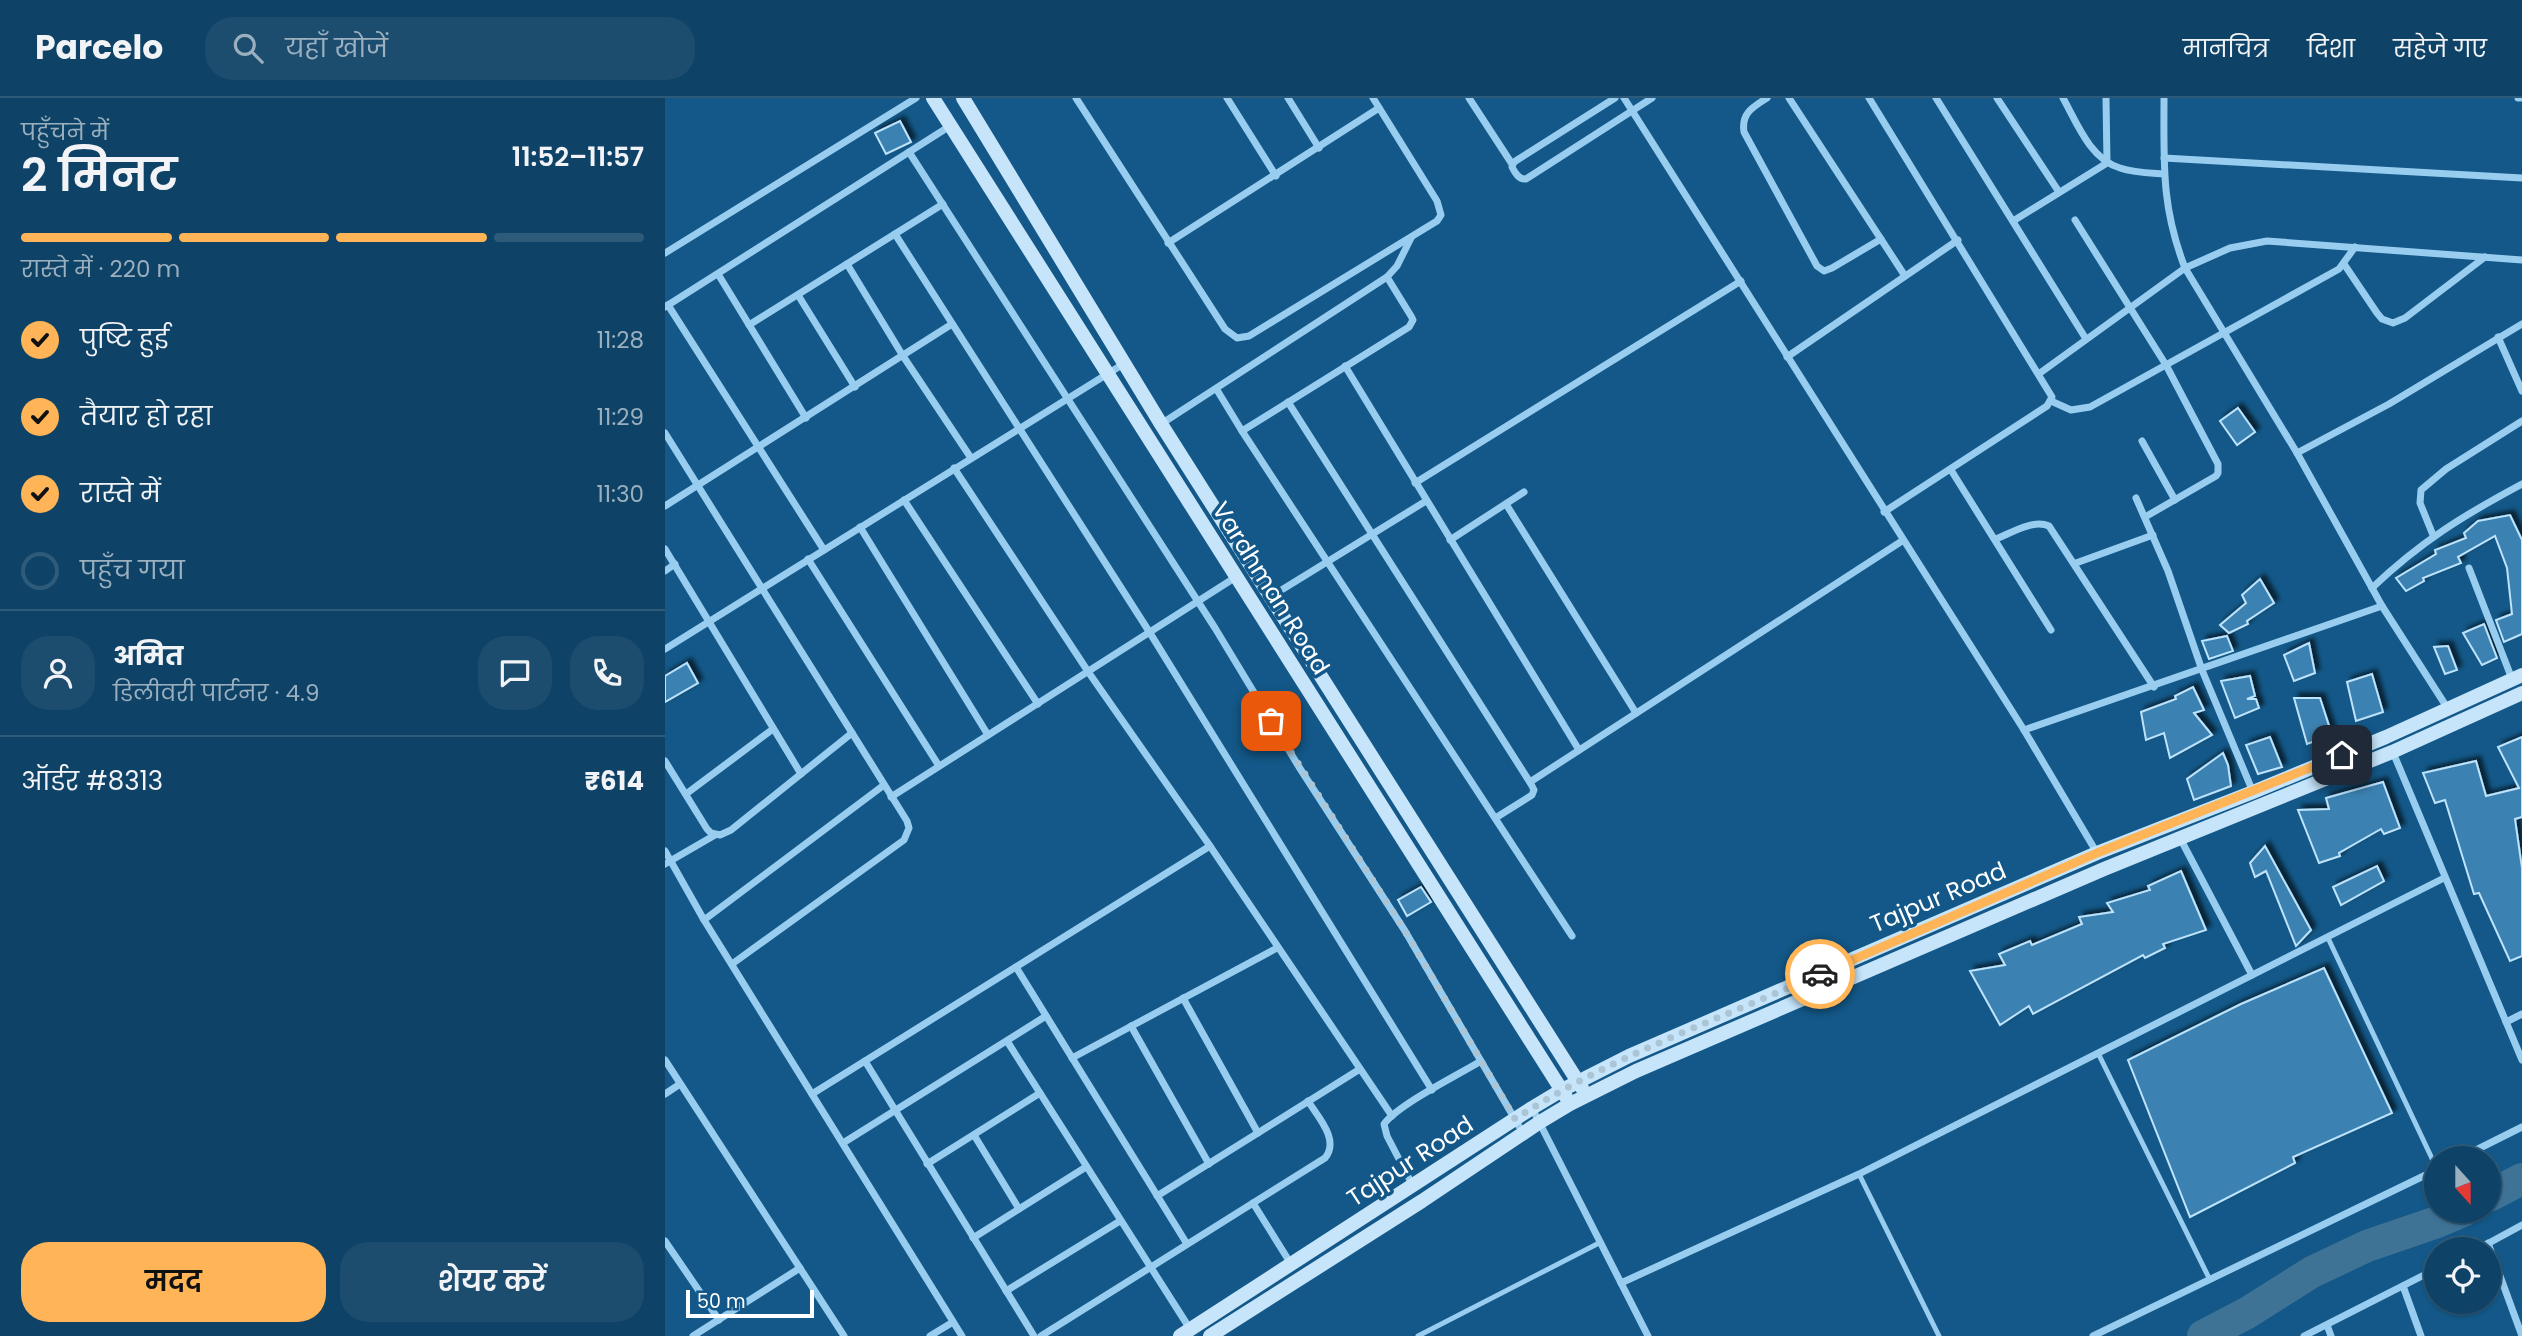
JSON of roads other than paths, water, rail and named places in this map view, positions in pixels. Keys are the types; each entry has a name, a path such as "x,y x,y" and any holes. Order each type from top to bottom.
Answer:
{"main road":[{"name":"Vardhman Road","path":"933,98 1570,1104"},
{"name":"Vardhman Road","path":"963,98 1161,424 1587,1097"},
{"name":"Tajpur Road","path":"1185,1333 1532,1108 1629,1056 2097,853 2386,737 2517,677"},
{"name":"Tajpur Road","path":"1210,1336 1540,1122 1636,1071 1900,956 2392,752 2522,693"}],"street":[{"path":"665,253 916,98"},
{"path":"1076,98 1225,329 1237,338 1249,336 1412,237 1437,221 1441,215 1440,208 1373,98"},
{"path":"1227,98 1276,176"},
{"path":"1288,98 1319,148"},
{"path":"1469,98 1516,174 1526,179 1652,98"},
{"path":"1512,164 1615,98"},
{"path":"1625,98 1902,541 2024,730 2097,853"},
{"path":"1767,98 1743,118 1745,132 1817,267 1824,271 1832,268 1881,239"},
{"path":"1789,98 1905,276"},
{"path":"1870,98 2040,373 2050,391 2051,401"},
{"path":"1936,98 2086,339"},
{"path":"1997,98 2059,192"},
{"path":"2063,98 2089,144 2107,163 2127,170 2164,174"},
{"path":"2106,98 2107,163"},
{"path":"2164,98 2167,210 2174,241 2185,268 2297,453 2382,606 2448,709"},
{"path":"1168,243 1379,108"},
{"path":"824,550 667,306 950,126"},
{"path":"909,152 1405,931 1523,1133"},
{"path":"2164,158 2522,178"},
{"path":"2014,221 2107,163"},
{"path":"749,325 943,204"},
{"path":"2075,220 2166,365 2219,468 2216,476 2145,517"},
{"path":"895,234 1017,429 1150,633 1432,1090"},
{"path":"1161,424 1387,277 1397,266 1412,237"},
{"path":"1787,357 1958,240"},
{"path":"2040,373 2185,268 2229,248 2267,241 2522,260"},
{"path":"2051,401 2064,409 2081,410 2223,334 2344,264 2355,247"},
{"path":"2344,264 2377,313 2382,319 2393,323 2405,318 2486,257"},
{"path":"847,264 903,356 971,458"},
{"path":"718,274 806,418"},
{"path":"1242,431 1412,324 1411,316 1387,277"},
{"path":"1415,483 1741,281"},
{"path":"798,295 855,387"},
{"path":"665,506 952,324"},
{"path":"2297,453 2369,415 2522,324"},
{"path":"2498,337 2522,391"},
{"path":"665,649 1125,363"},
{"path":"1345,366 1579,750"},
{"path":"1217,390 1326,562 1497,817 1573,936"},
{"path":"1884,512 1951,470 2051,401"},
{"path":"1288,402 1530,782 1534,790 1532,795 1497,817"},
{"path":"2433,535 2420,503 2421,490 2446,469 2522,421"},
{"path":"665,433 909,828 904,840 732,964"},
{"path":"2142,441 2175,500"},
{"path":"954,468 1089,673 1210,846 1392,1116"},
{"path":"1951,470 2051,630"},
{"path":"2372,588 2404,557 2433,535 2465,514 2522,484"},
{"path":"1450,540 1524,492"},
{"path":"2136,498 2168,571 2203,670 2253,792"},
{"path":"904,500 1038,704"},
{"path":"1270,597 1426,501"},
{"path":"1506,503 1636,713"},
{"path":"1996,539 2031,525 2045,524 2059,537 2154,687"},
{"path":"860,527 988,735"},
{"path":"2076,563 2153,535"},
{"path":"1530,782 1902,541"},
{"path":"665,549 801,774"},
{"path":"808,559 939,766"},
{"path":"665,571 675,564"},
{"path":"2469,568 2517,677"},
{"path":"891,797 1237,576"},
{"path":"2024,730 2382,606"},
{"path":"686,794 773,729"},
{"path":"668,862 715,835 726,833 852,733"},
{"path":"2386,737 2522,1060"},
{"path":"665,761 708,829 715,835"},
{"path":"704,920 884,785"},
{"path":"2180,838 2252,975"},
{"path":"812,1094 1210,846"},
{"path":"665,851 668,862 962,1336"},
{"path":"1621,1283 1859,1174 2444,878"},
{"path":"1072,1058 1277,947"},
{"path":"1016,967 1187,1244"},
{"path":"1182,998 1258,1133"},
{"path":"2506,1022 2522,1014"},
{"path":"843,1143 1046,1016"},
{"path":"1131,1026 1209,1164"},
{"path":"1007,1041 1149,1268 1185,1333"},
{"path":"665,1060 843,1336"},
{"path":"865,1061 1034,1336"},
{"path":"1413,1187 1385,1132 1384,1124 1432,1090 1481,1061"},
{"path":"1157,1196 1360,1069"},
{"path":"665,1094 681,1084"},
{"path":"927,1164 1040,1093"},
{"path":"1041,1336 1328,1154 1331,1144 1329,1135 1308,1101"},
{"path":"1532,1108 1647,1336"},
{"path":"2484,1146 2522,1127"},
{"path":"974,1135 1019,1209"},
{"path":"973,1237 1086,1167"},
{"path":"2092,1336 2424,1175"},
{"path":"1253,1203 1292,1265"},
{"path":"1006,1291 1120,1221"},
{"path":"2500,1237 2522,1225"},
{"path":"665,1241 719,1320"},
{"path":"693,1336 800,1268"},
{"path":"2304,1336 2424,1275"},
{"path":"2501,1277 2522,1336"},
{"path":"2403,1286 2421,1336"},
{"path":"930,1336 953,1322"},
{"path":"2327,1325 2331,1336"}],"lane":[{"path":"2327,938 2425,1146"},
{"path":"2098,1053 2210,1280"},
{"path":"1859,1174 1939,1336"},
{"path":"1417,1336 1601,1242"}],"waterway":[{"path":"2501,1190 2522,1179"},
{"path":"2203,1336 2247,1313 2312,1272 2367,1246 2434,1223"}]}
